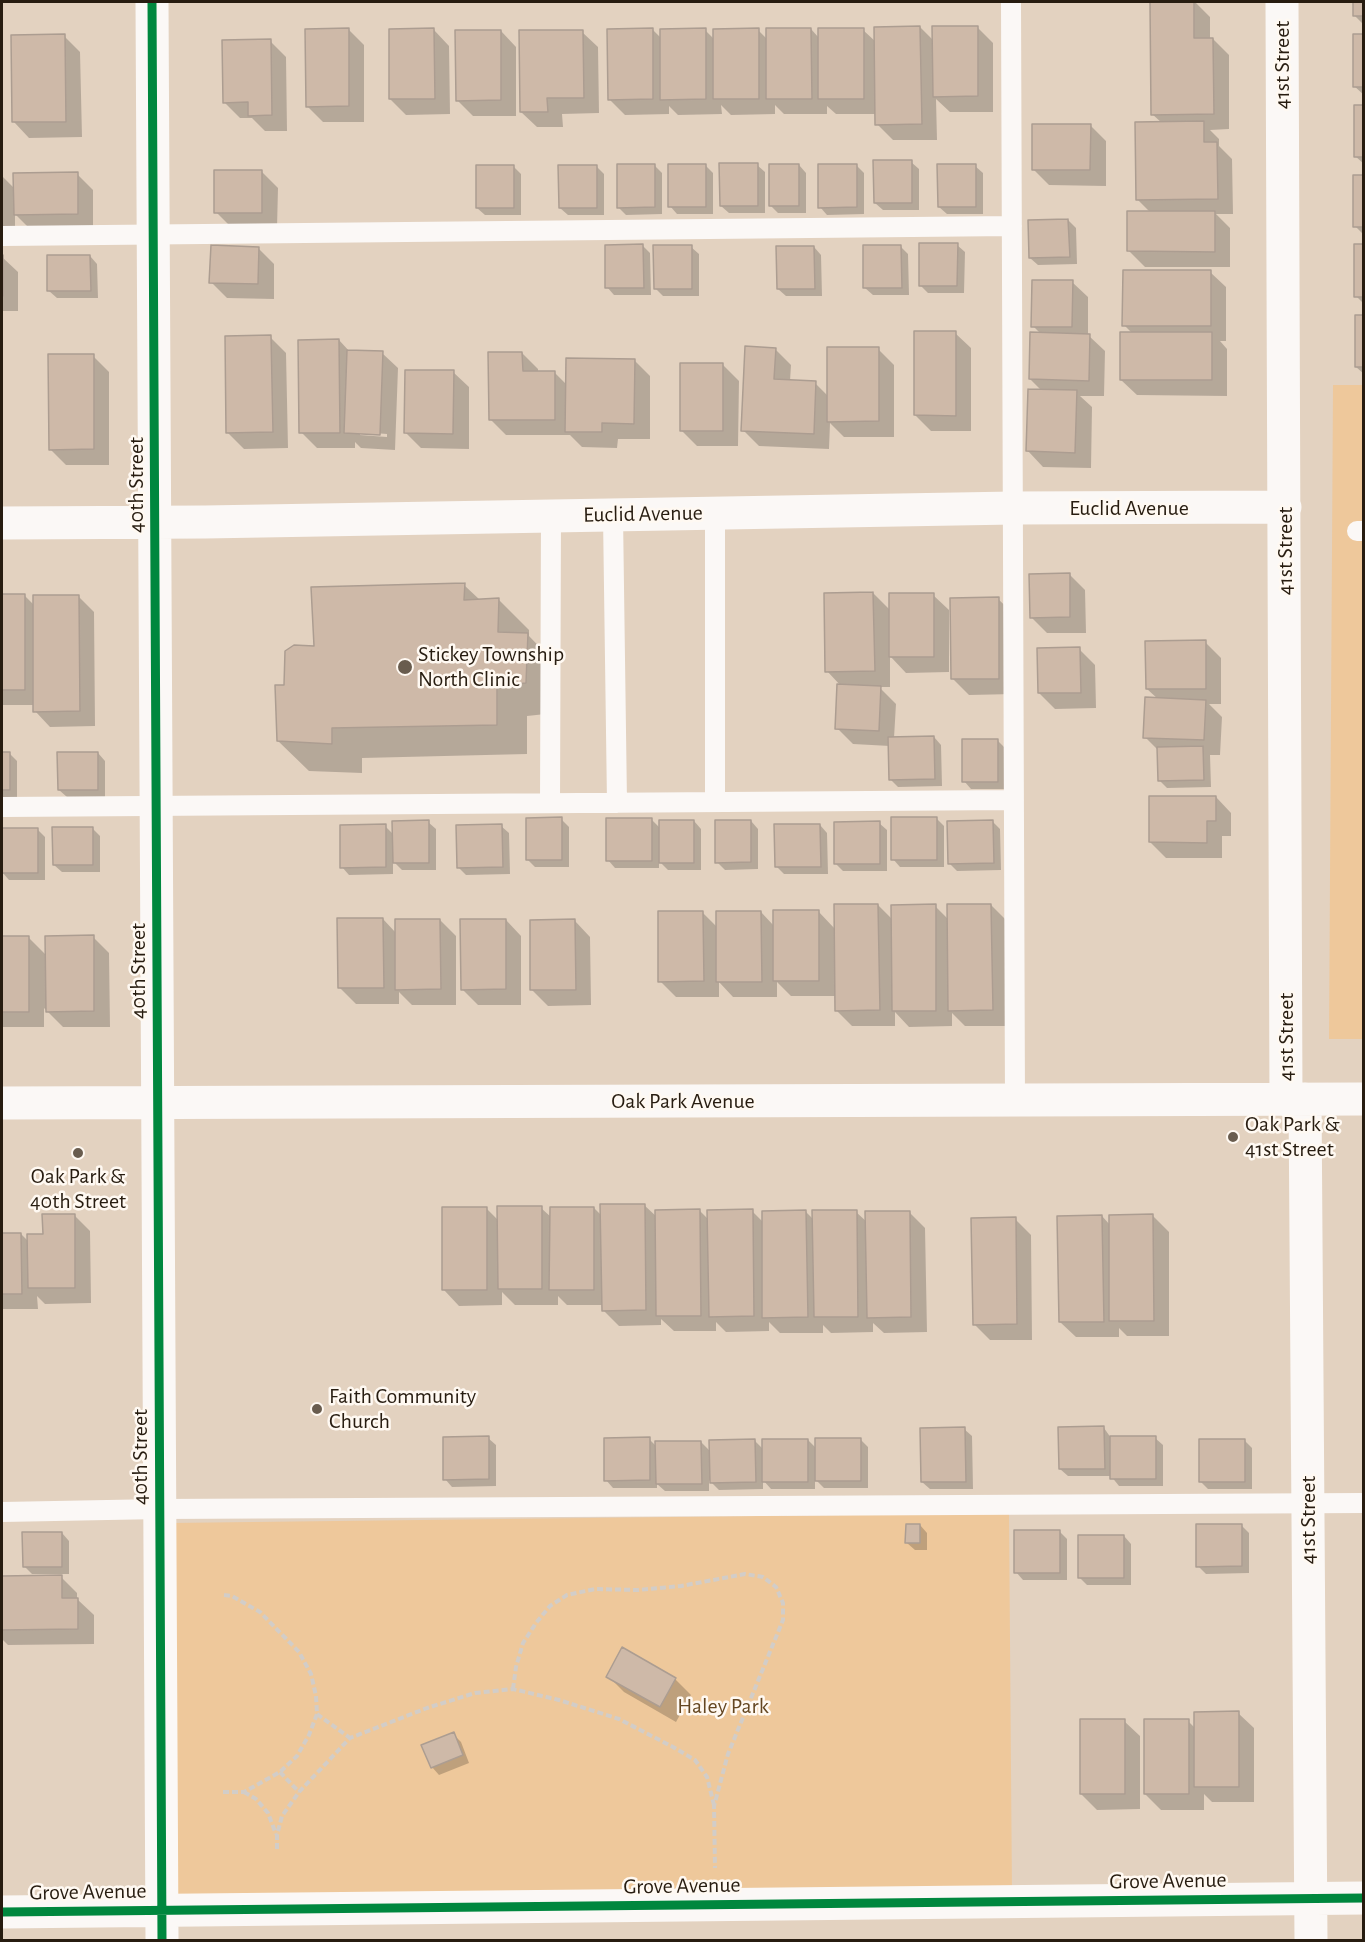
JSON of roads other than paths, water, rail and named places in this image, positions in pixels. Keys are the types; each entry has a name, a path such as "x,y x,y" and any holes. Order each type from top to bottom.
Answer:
{"street":[{"name":"40th Street","path":"152,2 162,1926"},
{"name":"41st Street","path":"1281,2 1285,507 1296,1100 1307,1504 1311,1941"},
{"name":"Euclid Avenue","path":"2,523 1014,508 1285,507"},
{"name":"Oak Park Avenue","path":"2,1103 1364,1099"},
{"name":"Grove Avenue","path":"2,1912 162,1926 716,1905 1364,1898"}],"lane":[{"path":"1011,2 1015,1099"},
{"path":"2,236 1012,226"},
{"path":"715,513 715,802"},
{"path":"613,515 617,803"},
{"path":"550,803 551,516"},
{"path":"2,807 1014,800"},
{"path":"2,1512 160,1509 1364,1503"}],"place":[{"name":"Stickey Township North Clinic","path":"405,667"},
{"name":"Oak Park & 41st Street","path":"1233,1137"},
{"name":"Oak Park & 40th Street","path":"78,1153"},
{"name":"Faith Community Church","path":"317,1409"}],"park label":[{"name":"Haley Park","path":"723,1706"}]}
